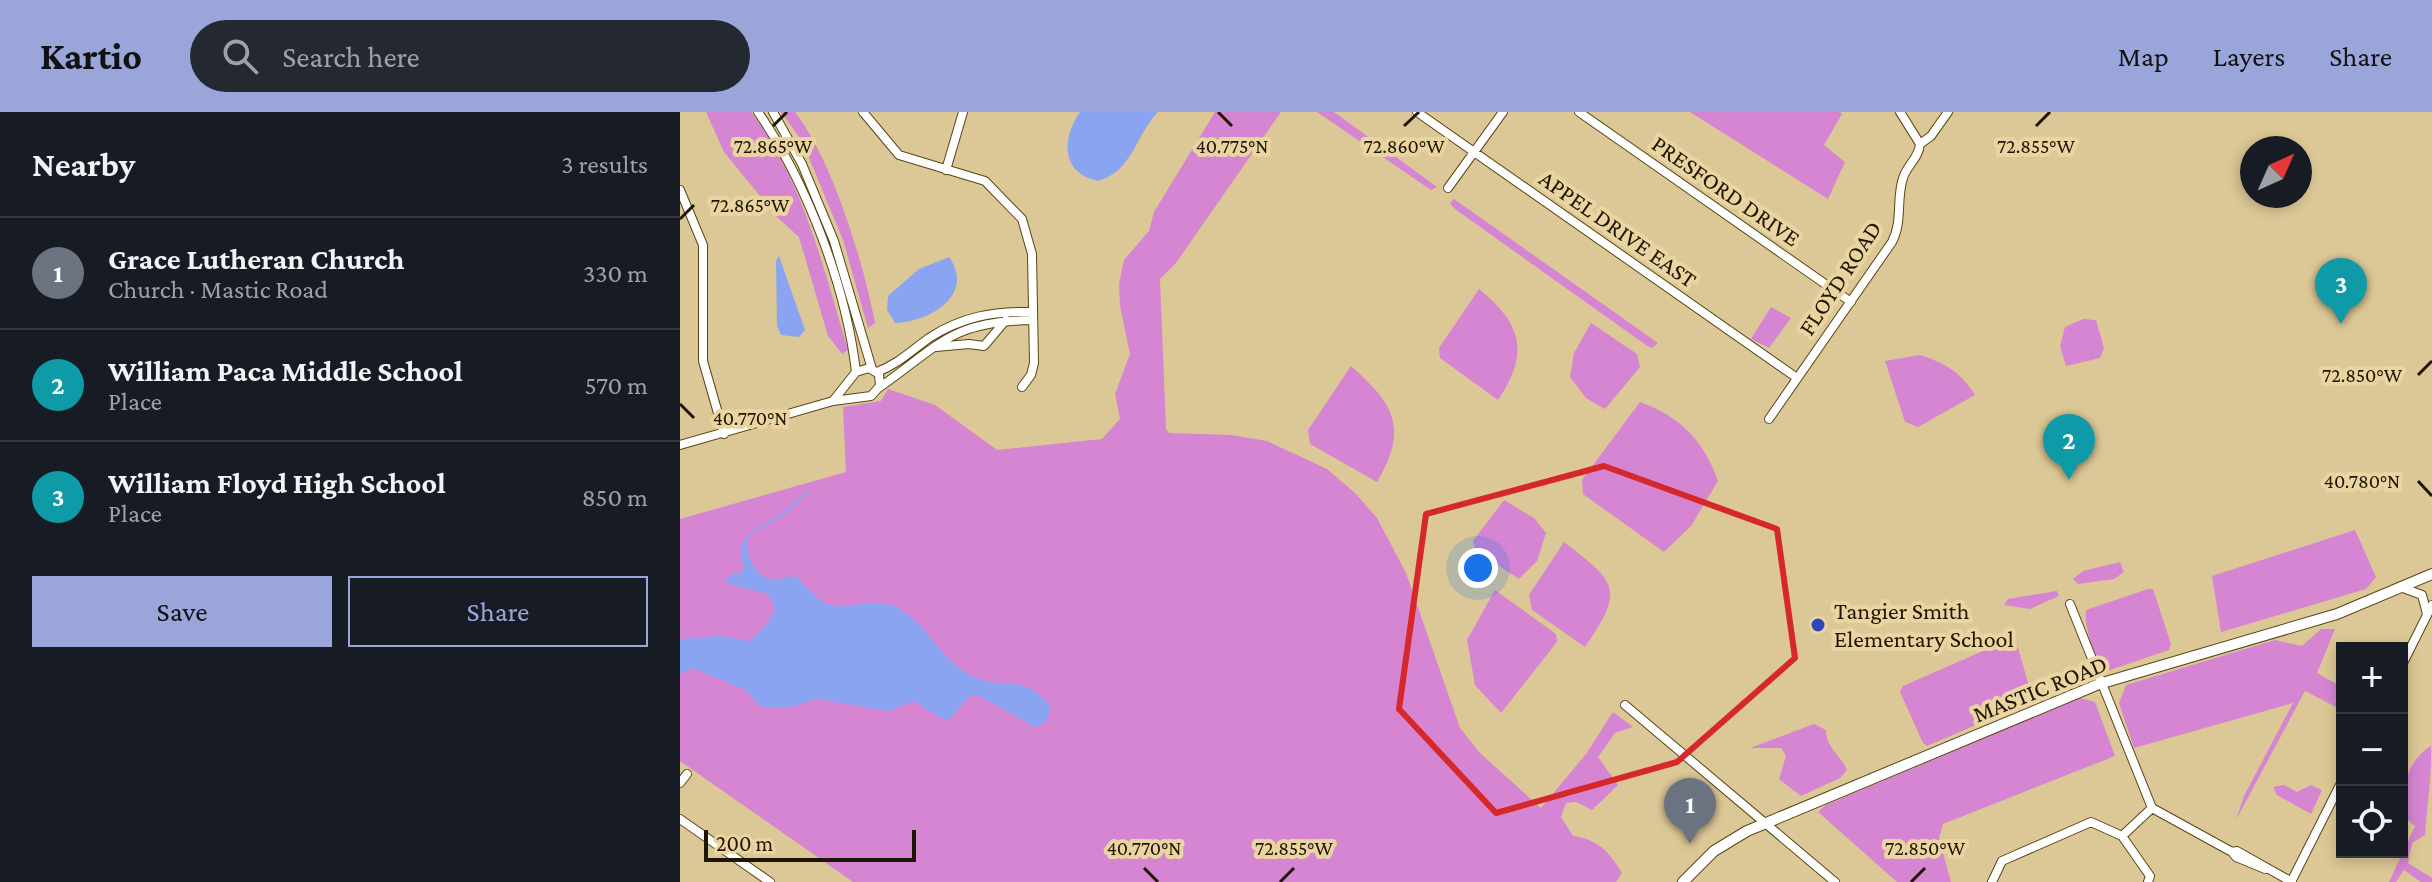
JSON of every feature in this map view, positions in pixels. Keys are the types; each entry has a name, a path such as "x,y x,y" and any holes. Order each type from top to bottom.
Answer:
{"main road":[{"name":"MASTIC ROAD","path":"1683,882 1727,842 1765,822 2099,684 2337,614 2432,574"}],"street":[{"path":"758,112 792,170 824,245 860,395"},
{"path":"773,112 802,164 831,232 880,387"},
{"path":"863,112 899,155 985,181 1022,219 1032,254 1034,363 1031,375 1022,387"},
{"path":"946,170 963,112"},
{"name":"APPEL DRIVE EAST","path":"1417,112 1797,378"},
{"path":"1448,188 1503,112"},
{"name":"PRESFORD DRIVE","path":"1579,112 1851,302"},
{"path":"1900,112 1920,144"},
{"name":"FLOYD ROAD","path":"1769,419 1897,231 1902,179 1919,153 1920,144 1931,136 1948,112"},
{"path":"680,190 703,245 703,361 724,434"},
{"path":"833,401 854,376 897,365 946,328 1031,316"},
{"path":"680,445 833,401 860,395 871,396 953,333 993,321 1031,316"},
{"path":"932,348 958,344 984,346 993,340 993,321"},
{"path":"2403,588 2422,595 2427,615"},
{"path":"2070,604 2099,684 2152,808 2291,882 2339,786"},
{"path":"2408,653 2432,605"},
{"path":"1625,705 1835,882"},
{"path":"680,783 687,774"},
{"path":"2122,836 2152,808"},
{"path":"680,819 770,882"},
{"path":"1992,882 2002,861 2091,822 2122,836 2150,876 2148,882"}],"highlighted area":[{"path":"1604,466 1777,529 1795,658 1677,762 1496,813 1399,709 1426,514"}],"shaded area":[{"path":"706,112 751,112 785,166 820,257 848,350 842,354 828,336 799,237 777,217 724,152"},
{"path":"781,112 795,112 822,156 834,184 855,243 870,299 875,323 868,328 843,240 802,141"},
{"path":"1215,112 1281,112 1176,263 1160,279 1166,429 1169,433 1231,435 1267,441 1327,469 1355,493 1377,518 1406,573 1460,728 1480,753 1541,808 1586,754 1613,712 1633,727 1615,733 1598,757 1618,785 1592,810 1576,802 1566,803 1561,817 1573,836 1590,840 1608,853 1622,873 1616,882 853,882 680,761 680,519 846,472 843,407 881,401 888,389 935,405 997,450 1102,439 1120,419 1115,394 1130,354 1120,306 1119,284 1124,260 1149,231 1154,212"},
{"path":"1317,112 1334,112 1437,187 1431,190"},
{"path":"1690,112 1840,112 1842,114 1824,145 1845,162 1828,199"},
{"path":"1454,199 1658,343 1652,348 1646,345 1455,209 1450,203"},
{"path":"1479,289 1505,314 1517,340 1515,367 1498,400 1440,358 1439,348"},
{"path":"1771,307 1791,318 1769,348 1751,339"},
{"path":"2083,319 2096,320 2104,348 2100,358 2066,366 2060,346 2065,327"},
{"path":"1591,323 1637,354 1640,367 1605,409 1586,398 1570,377 1574,353"},
{"path":"1920,355 1952,369 1975,395 1918,427 1905,422 1885,361"},
{"path":"1351,366 1378,393 1392,418 1392,446 1377,482 1310,444 1308,430"},
{"path":"1640,402 1668,415 1689,432 1706,454 1718,481 1691,526 1664,552 1583,494 1582,480"},
{"path":"1504,500 1534,518 1546,533 1537,561 1519,579 1475,550 1473,541"},
{"path":"2355,530 2376,577 2366,589 2221,632 2212,576"},
{"path":"1564,542 1595,568 1609,588 1606,612 1585,647 1532,610 1529,595"},
{"path":"2120,562 2124,572 2114,579 2078,584 2073,579 2083,571"},
{"path":"2153,589 2171,644 2169,650 2107,671 2091,642 2086,610"},
{"path":"1495,590 1556,634 1557,642 1501,713 1475,685 1467,640"},
{"path":"2057,591 2059,596 2030,609 2004,605 2008,599"},
{"path":"2321,629 2335,629 2317,673 2336,684 2336,707 2305,691 2236,820 2244,796 2293,703 2134,748 2119,703 2126,685 2275,640 2302,646"},
{"path":"2008,640 2017,644 2032,697 2029,702 1927,746 1923,743 1900,692 1903,686"},
{"path":"2080,698 2095,702 2115,756 1943,824 1939,838 1951,882 1897,882 1818,812 1826,805"},
{"path":"1814,724 1826,730 1828,742 1847,770 1840,778 1801,796 1779,779 1786,756 1781,748 1750,748"},
{"path":"2431,746 2425,835 2412,843 2408,863 2432,878 2432,882 2421,882 2404,870 2396,882 2389,882 2400,858 2408,858 2408,841 2415,826 2408,821 2408,774"},
{"path":"2284,785 2297,792 2311,785 2322,790 2311,814 2277,795 2273,787"}],"water":[{"path":"1080,112 1158,112 1126,161 1110,176 1098,181 1077,170 1068,153 1070,133"},
{"path":"779,256 805,330 799,337 781,335 777,326 776,261"},
{"path":"949,257 956,271 957,283 945,304 922,318 895,323 887,310 888,296 919,269"},
{"path":"747,536 751,561 764,577 776,580 796,576 816,597 831,605 878,603 896,607 916,621 968,674 980,680 1020,685 1040,695 1051,707 1047,721 1035,727 978,695 970,696 949,720 913,701 888,711 818,699 788,708 759,706 746,690 692,668 680,674 680,639 719,636 750,641 768,623 775,608 768,594 725,583 731,574 743,572 741,545"}],"waterway":[{"path":"747,536 786,512 808,491"}],"place":[{"name":"William Floyd High School","path":"2341,324"},
{"name":"William Paca Middle School","path":"2069,480"},
{"name":"Tangier Smith Elementary School","path":"1818,625"},
{"name":"Grace Lutheran Church","path":"1690,844"}]}
